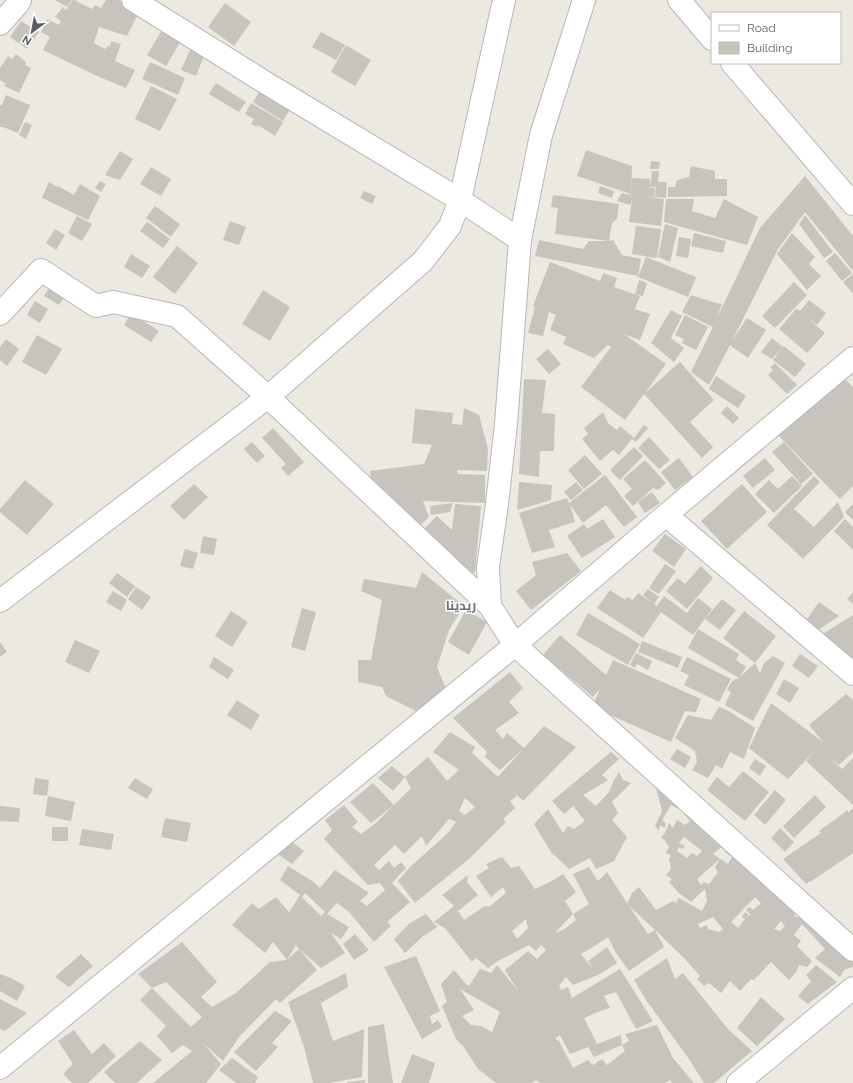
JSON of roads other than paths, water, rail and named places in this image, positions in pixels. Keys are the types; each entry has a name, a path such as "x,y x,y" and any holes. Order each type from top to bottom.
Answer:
{"street":[{"path":"0,24 20,0"},
{"path":"133,0 266,83 460,200 520,240"},
{"path":"0,601 268,397 423,261 450,226 460,200 504,0"},
{"path":"490,606 488,567 506,424 520,240 541,135 584,0"},
{"path":"678,0 711,38"},
{"path":"733,64 853,204"},
{"path":"0,314 41,270 96,306 113,302 177,316 268,397 490,606 515,645 853,950"},
{"path":"0,1068 515,645 666,515 853,358"},
{"path":"666,515 853,674"},
{"path":"738,1083 853,988"}],"district":[{"name":"ريدينا","path":"461,605"}]}
